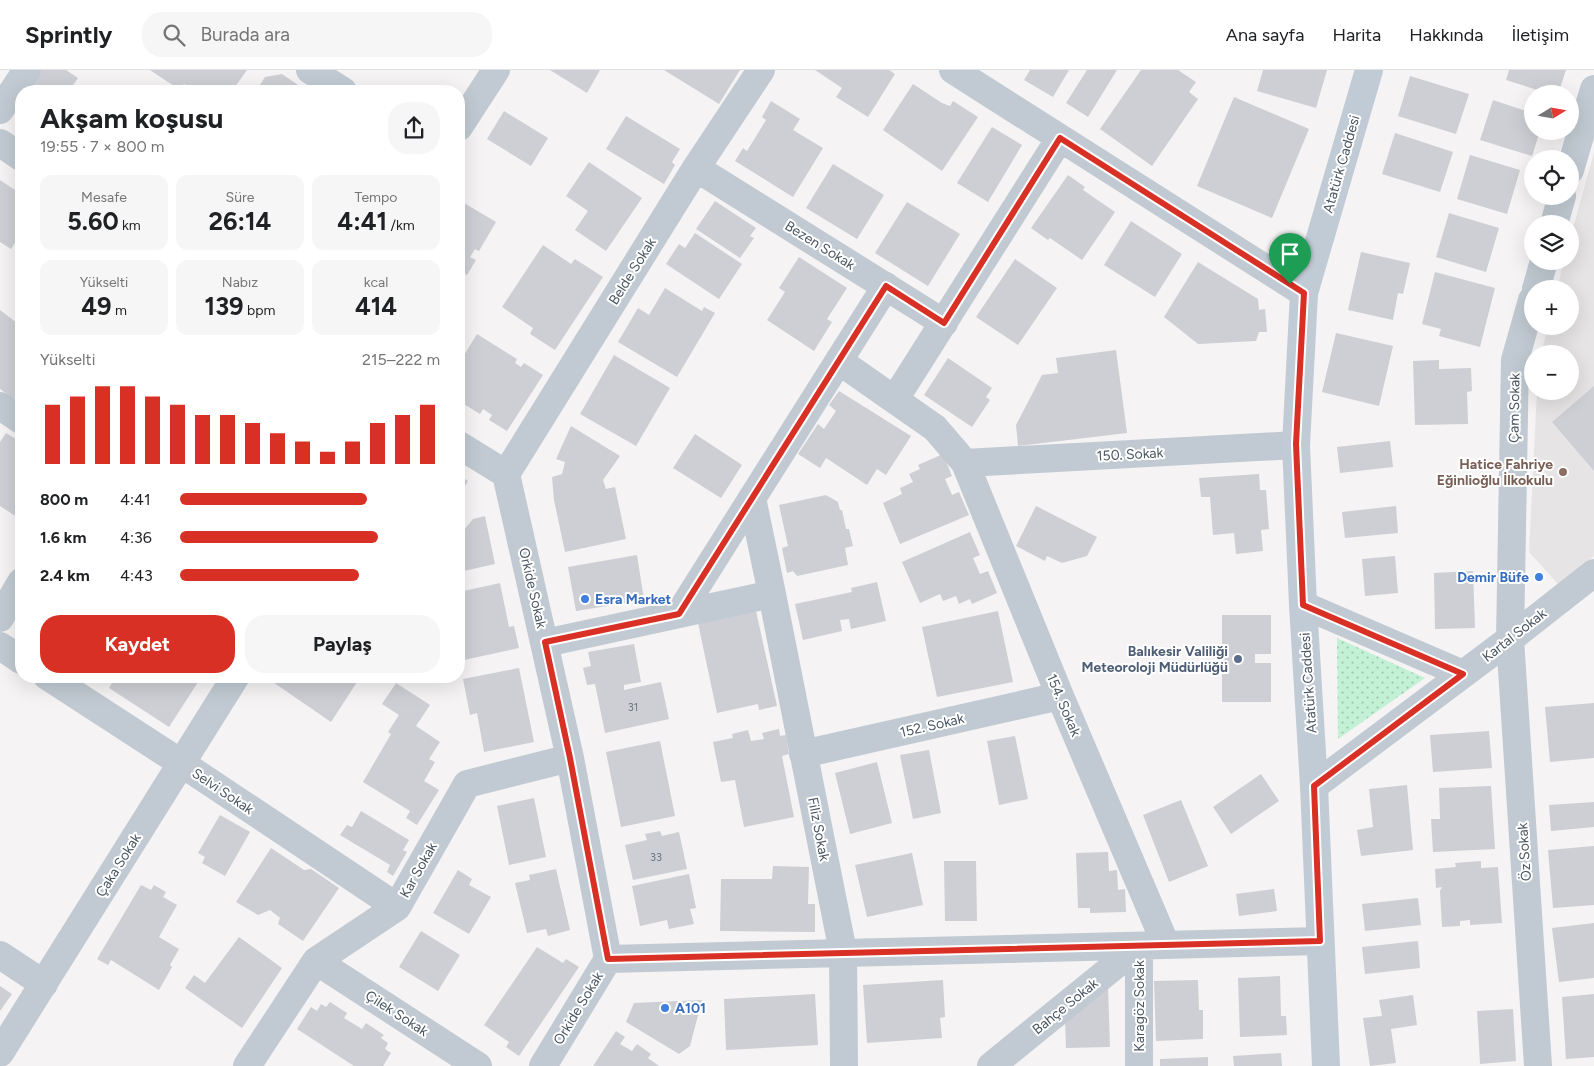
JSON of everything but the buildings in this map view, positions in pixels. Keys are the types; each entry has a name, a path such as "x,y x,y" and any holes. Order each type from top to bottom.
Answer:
{"main road":[{"name":"Atatürk Caddesi","path":"1326,1066 1314,786 1296,444 1304,293 1369,70"}],"street":[{"path":"17,85 27,70"},
{"path":"310,70 334,85"},
{"path":"465,118 496,70"},
{"name":"Belde Sokak","path":"506,474 696,168 761,70"},
{"path":"953,70 1304,293"},
{"path":"0,110 15,88"},
{"path":"1576,150 1592,102"},
{"path":"895,399 1060,138"},
{"path":"0,142 15,153"},
{"name":"Bezen Sokak","path":"696,168 944,323"},
{"path":"679,614 886,286"},
{"name":"Çam Sokak","path":"1510,639 1515,360 1524,328"},
{"name":"154. Sokak","path":"839,361 936,428 965,462 1060,696 1166,945"},
{"path":"0,406 15,416"},
{"name":"150. Sokak","path":"965,462 1296,444"},
{"path":"465,449 506,474"},
{"name":"Orkide Sokak","path":"506,474 570,758 608,959 543,1066"},
{"name":"Filiz Sokak","path":"752,498 843,952 844,1066"},
{"name":"Kartal Sokak","path":"1314,786 1510,639 1594,573"},
{"path":"0,618 15,592"},
{"path":"545,642 772,594"},
{"path":"1303,605 1463,674"},
{"name":"Öz Sokak","path":"1510,639 1538,1066"},
{"path":"0,646 15,656"},
{"name":"Selvi Sokak","path":"58,683 397,907"},
{"name":"Çaka Sokak","path":"0,1053 232,683"},
{"name":"152. Sokak","path":"804,754 1060,696"},
{"name":"Kar Sokak","path":"247,1066 316,961 397,907 467,784 570,758"},
{"path":"608,959 1320,941"},
{"name":"Bahçe Sokak","path":"991,1066 1139,946"},
{"name":"Karagöz Sokak","path":"1139,946 1139,1066"},
{"path":"0,955 44,984"},
{"name":"Çilek Sokak","path":"316,961 478,1066"}],"shaded area":[{"name":"Hatice Fahriye Eğinlioğlu İlkokulu","path":"1594,152 1594,556 1559,585 1529,552 1537,400 1579,400 1579,345 1543,345 1546,335 1579,335 1579,280 1559,280 1562,270 1579,270 1579,215 1577,215"}],"green space":[{"path":"1337,638 1425,678 1338,739"}],"place":[{"name":"Hatice Fahriye Eğinlioğlu İlkokulu","path":"1563,472"},
{"name":"Demir Büfe","path":"1539,577"},
{"name":"Esra Market","path":"585,599"},
{"name":"Balıkesir Valiliği Meteoroloji Müdürlüğü","path":"1238,659"},
{"name":"A101","path":"665,1008"}],"route":[{"path":"1060,138 1290,284 1304,293 1296,444 1303,605 1463,674 1314,786 1320,941 608,959 570,758 545,642 679,614 886,286 944,323 1060,138"}]}
